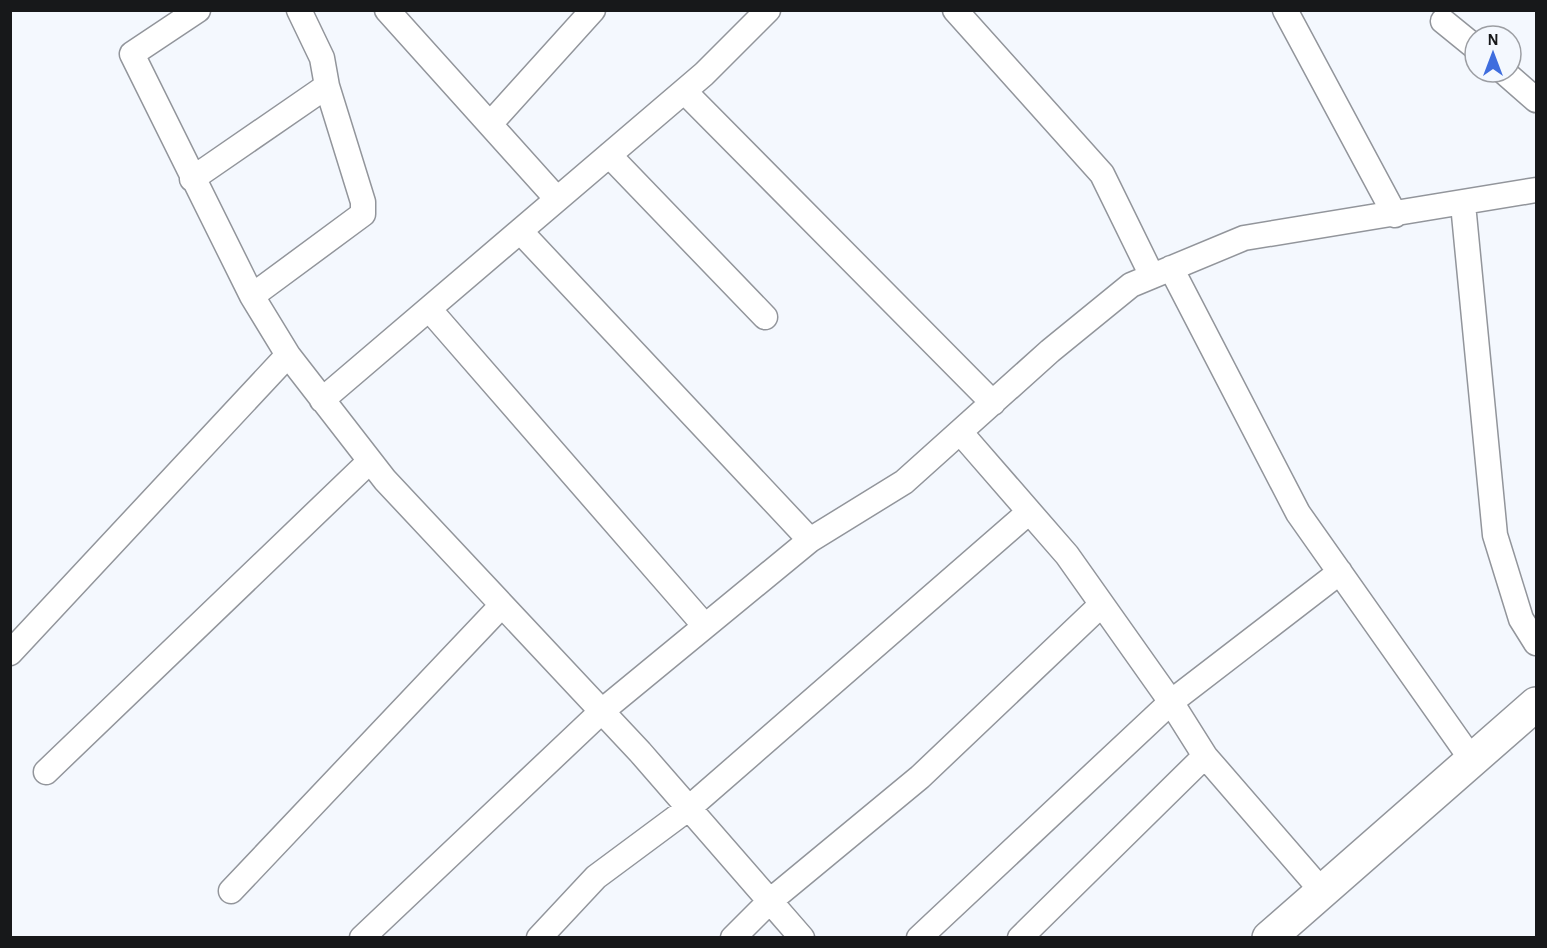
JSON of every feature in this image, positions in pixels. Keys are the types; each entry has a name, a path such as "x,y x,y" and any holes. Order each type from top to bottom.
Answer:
{"street":[{"path":"198,10 132,54 252,296 288,355 370,461 602,711 802,938"},
{"path":"252,296 363,214 363,202 327,86 322,58 299,10"},
{"path":"387,10 557,199"},
{"path":"491,123 593,10"},
{"path":"322,400 684,91 768,10"},
{"path":"955,10 1102,174 1161,272 1298,513 1472,760"},
{"path":"1285,10 1395,215"},
{"path":"1443,21 1463,37"},
{"path":"1518,84 1536,100"},
{"path":"192,179 327,86"},
{"path":"684,91 993,403"},
{"path":"609,155 765,317"},
{"path":"363,938 602,711 810,540 904,482 1131,285 1244,238 1463,204 1536,190"},
{"path":"1463,204 1495,535 1521,619 1536,643"},
{"path":"520,231 810,540"},
{"path":"429,309 705,626"},
{"path":"10,653 288,355"},
{"path":"960,432 1067,555 1171,702 1205,756 1322,891"},
{"path":"46,772 370,461"},
{"path":"539,938 596,877 689,808 1029,512"},
{"path":"919,938 1171,702 1340,572"},
{"path":"231,891 502,605"},
{"path":"733,938 770,901 920,777 1101,605"},
{"path":"1269,938 1536,704"},
{"path":"1020,938 1205,756"}]}
